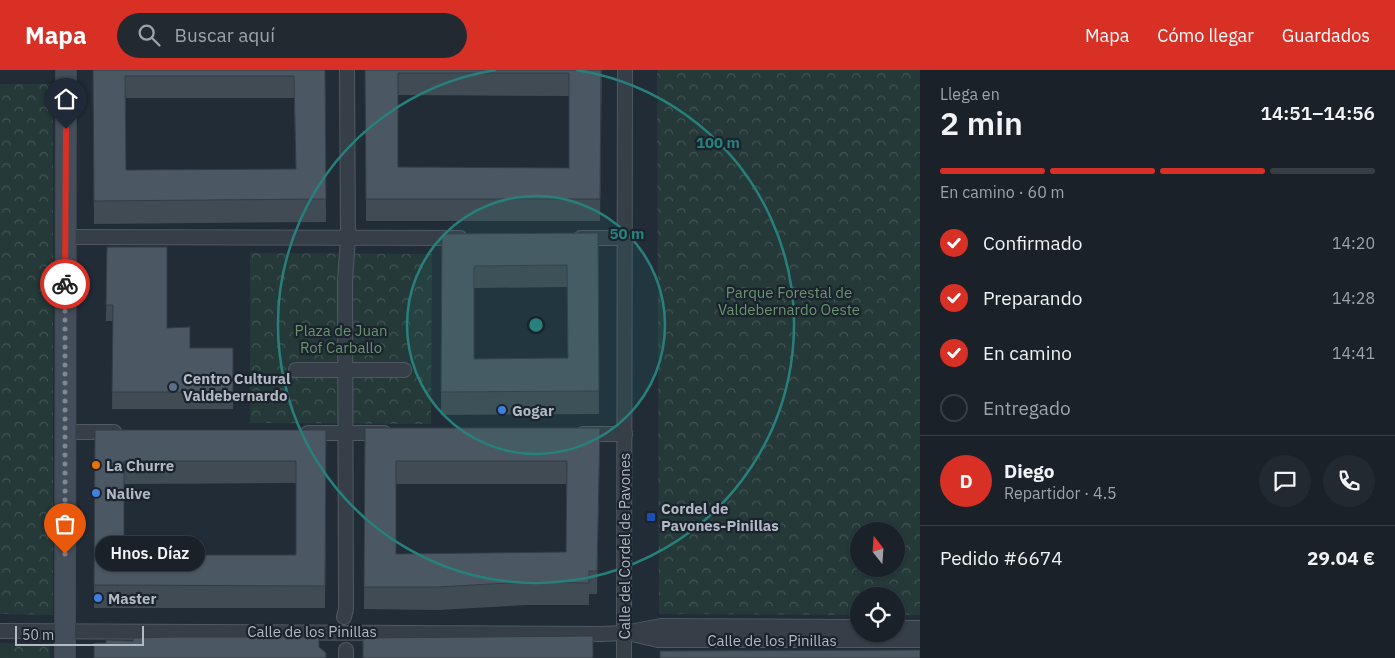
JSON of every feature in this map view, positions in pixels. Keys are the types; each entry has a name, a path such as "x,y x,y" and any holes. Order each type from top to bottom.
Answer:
{"street":[{"path":"65,658 66,70"},
{"path":"344,617 346,609 347,434 344,280 348,238 347,70"},
{"name":"Calle del Cordel de Pavones","path":"624,658 625,70"},
{"path":"66,237 471,238"},
{"path":"567,238 625,238"},
{"path":"296,370 404,370"},
{"path":"65,432 132,432"},
{"path":"299,433 397,434"},
{"name":"Calle del Cordel de Pavones","path":"566,434 624,434"},
{"name":"Calle de los Pinillas","path":"0,631 624,633 661,626 850,627"},
{"path":"905,628 920,628"},
{"name":"Calle de los Pinillas","path":"624,633 658,640 920,640"}],"green space":[{"name":"Parque Forestal de Valdebernardo Oeste","path":"657,70 920,70 920,615 905,615 905,587 850,587 850,615 659,614"},
{"path":"0,84 53,84 53,615 0,614"},
{"name":"Plaza de Juan Rof Carballo","path":"250,253 432,254 431,424 250,423"},
{"path":"0,643 50,644 50,658 0,658"}],"building":[{"path":"93,70 325,70 326,199 94,201","holes":["125,76 294,76 296,169 126,170"]},
{"path":"365,70 601,70 600,199 366,199","holes":["398,73 569,73 569,168 398,167"]},
{"path":"598,233 599,391 441,392 442,234","holes":["567,265 568,358 474,359 474,266"]},
{"path":"107,247 167,247 167,328 190,327 190,348 233,348 233,392 112,392 113,305 106,305"},
{"path":"365,428 600,428 597,571 589,571 589,583 526,582 438,587 364,587","holes":["396,461 567,461 566,552 396,554"]},
{"path":"95,430 326,430 325,586 94,585","holes":["124,461 296,461 296,555 124,555"]},
{"path":"593,636 593,658 363,658 363,638"},
{"path":"319,637 319,647 326,653 326,658 94,658 94,643 106,643 106,640 133,641 133,638"},
{"path":"920,650 920,658 660,658 660,651"}],"way so far":[{"path":"65,284 65,554"}],"place":[{"name":"Centro Cultural Valdebernardo","path":"173,387"},
{"name":"Gogar","path":"502,410"},
{"name":"La Churre","path":"96,465"},
{"name":"Nalive","path":"96,493"},
{"name":"Cordel de Pavones-Pinillas","path":"651,517"},
{"name":"Hnos. Díaz","path":"65,554"},
{"name":"Master","path":"98,598"}],"route":[{"path":"65,284 66,129"}]}
